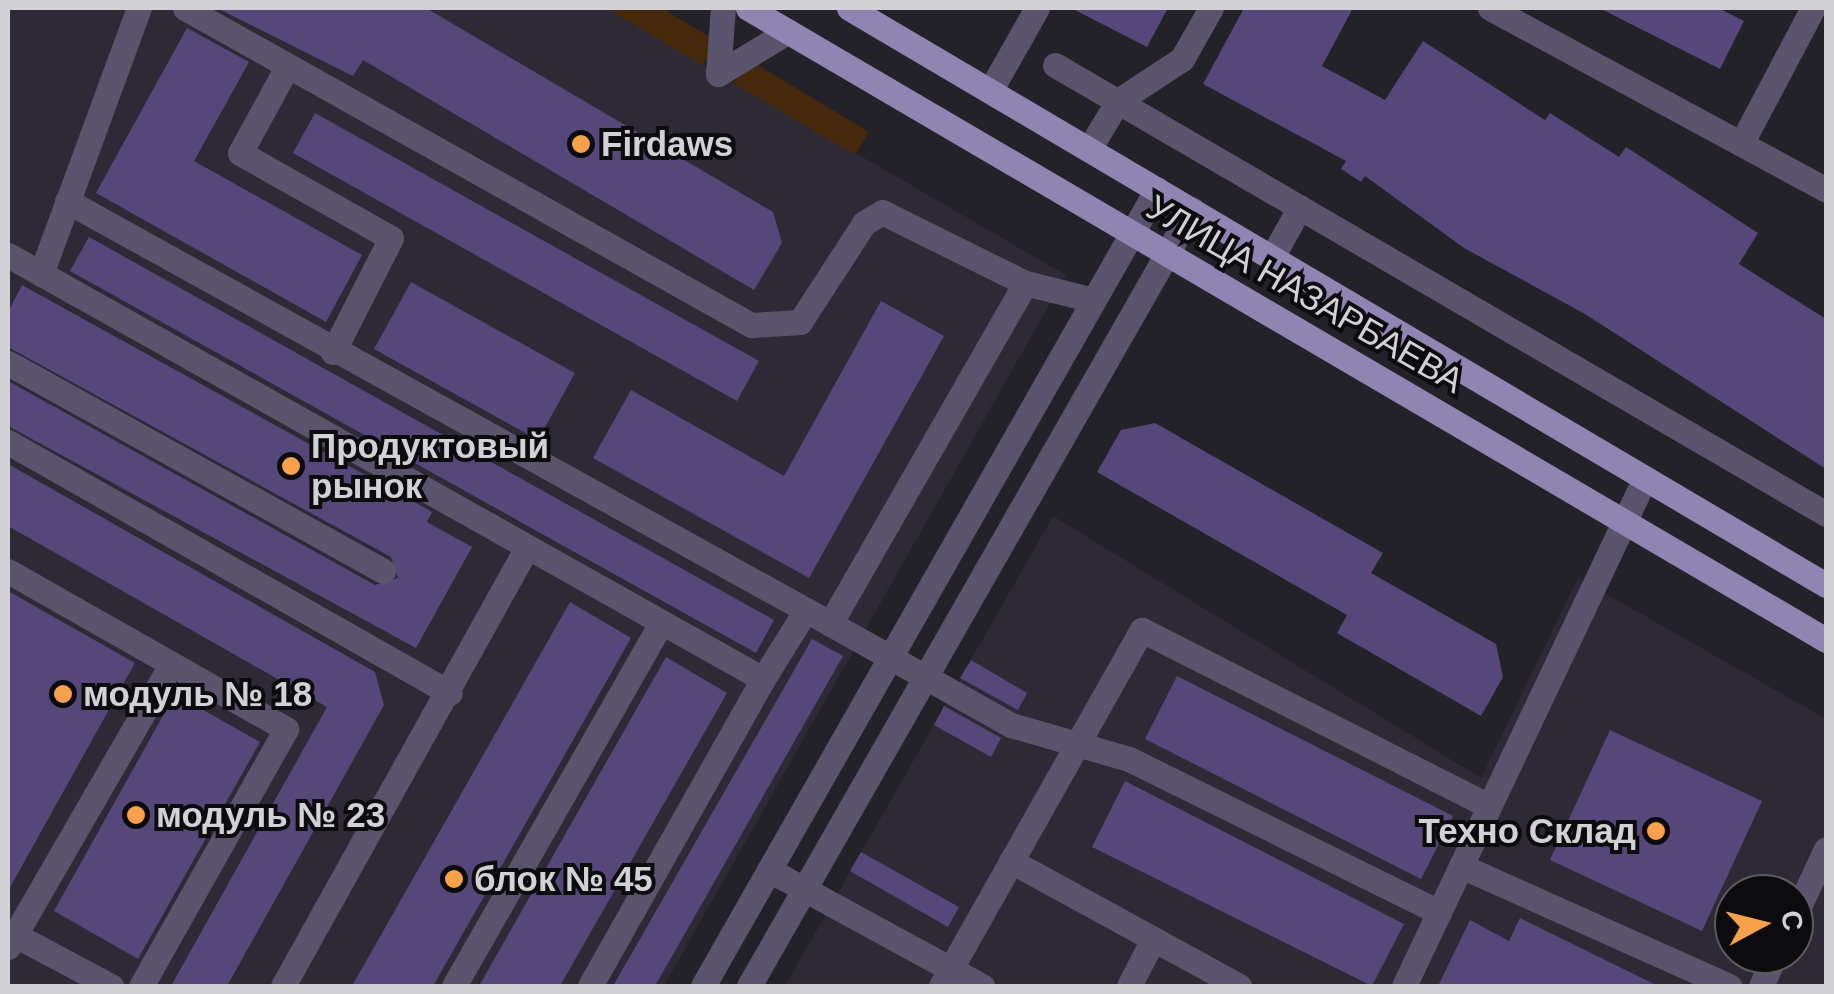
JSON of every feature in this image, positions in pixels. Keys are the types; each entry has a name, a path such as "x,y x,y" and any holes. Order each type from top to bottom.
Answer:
{"main road":[{"name":"УЛИЦА НАЗАРБАЕВА","path":"748,8 1826,640"},
{"name":"УЛИЦА НАЗАРБАЕВА","path":"849,8 1826,585"}],"street":[{"path":"40,274 138,8"},
{"path":"185,8 751,325 800,322 864,222 882,212 1025,284 1093,300"},
{"path":"723,8 718,74 787,32"},
{"path":"990,91 1037,8"},
{"path":"1089,149 1118,101 1182,59 1212,8"},
{"path":"1742,142 1813,8"},
{"path":"1506,11 1826,190"},
{"path":"1055,64 1826,514"},
{"path":"287,67 240,154 391,238 334,352"},
{"path":"703,986 1157,189"},
{"path":"67,202 1011,725 1129,759 1439,912"},
{"path":"1272,257 1300,207"},
{"path":"749,986 1192,210"},
{"path":"9,260 763,679"},
{"path":"830,624 1025,284"},
{"path":"8,362 383,572"},
{"path":"8,442 450,693"},
{"path":"1404,986 1645,478"},
{"path":"283,986 450,693 526,549"},
{"path":"8,572 286,729 142,986"},
{"path":"590,986 806,610"},
{"path":"454,986 660,624"},
{"path":"946,977 1012,861 1071,742 1133,638 1148,630 1490,806"},
{"path":"112,986 11,941 171,665"},
{"path":"1814,874 1826,849"},
{"path":"1012,861 1239,986"},
{"path":"1461,866 1729,986"},
{"path":"770,870 807,885 946,977 982,986"},
{"path":"1129,986 1153,939"}],"shaded area":[{"path":"8,8 606,8 1066,275 664,986 8,986"},
{"path":"606,8 661,8 715,40 712,51 702,65"},
{"path":"751,61 869,132 855,155 733,83"},
{"path":"1053,516 1481,778 1578,578 1826,719 1826,986 785,986"}],"building":[{"name":"Firdaws","path":"217,8 426,8 773,212 782,243 754,290 363,60 353,76"},
{"path":"1071,8 1168,8 1147,47"},
{"path":"1244,8 1353,8 1322,66 1385,100 1423,41 1545,120 1550,113 1619,157 1626,147 1758,233 1739,264 1826,319 1826,469 1585,314 1464,248 1365,176 1361,182 1341,169 1346,161 1203,84"},
{"path":"1599,8 1718,8 1744,21 1720,69"},
{"path":"187,28 249,62 194,161 362,255 326,322 96,193"},
{"path":"315,113 759,361 737,401 293,153"},
{"path":"89,237 774,620 756,653 70,271"},
{"path":"411,282 575,373 538,440 374,349"},
{"name":"Продуктовый рынок","path":"22,285 432,512 427,522 472,547 416,648 8,426 8,381 375,585 398,578 391,557 8,347 8,312"},
{"path":"881,301 944,336 809,578 593,458 631,390 784,476"},
{"path":"1155,423 1383,553 1371,573 1496,644 1503,677 1481,716 1337,633 1347,615 1097,472 1121,430"},
{"path":"8,464 375,672 384,705 227,986 171,986 327,707 8,526"},
{"name":"модуль № 18","path":"8,591 135,663 8,891"},
{"name":"блок № 45","path":"570,602 631,638 551,779 433,986 352,986"},
{"path":"812,639 843,656 655,986 613,986"},
{"path":"666,657 727,693 560,986 479,986"},
{"path":"971,660 1027,693 1018,710 960,678"},
{"path":"1177,676 1453,816 1421,879 1145,739"},
{"path":"175,694 260,742 138,959 54,911"},
{"path":"944,706 1001,738 991,757 934,725"},
{"name":"Техно Склад","path":"1610,730 1762,801 1728,874 1714,874 1714,905 1702,931 1550,860"},
{"path":"1125,781 1404,924 1372,986 1092,847"},
{"path":"861,852 959,907 948,927 850,871"},
{"path":"1520,918 1658,986 1438,986 1470,920 1509,941"}],"place":[{"name":"Firdaws","path":"581,144"},
{"name":"Продуктовый рынок","path":"291,466"},
{"name":"модуль № 18","path":"63,694"},
{"name":"модуль № 23","path":"136,815"},
{"name":"Техно Склад","path":"1656,831"},
{"name":"блок № 45","path":"454,879"}]}
